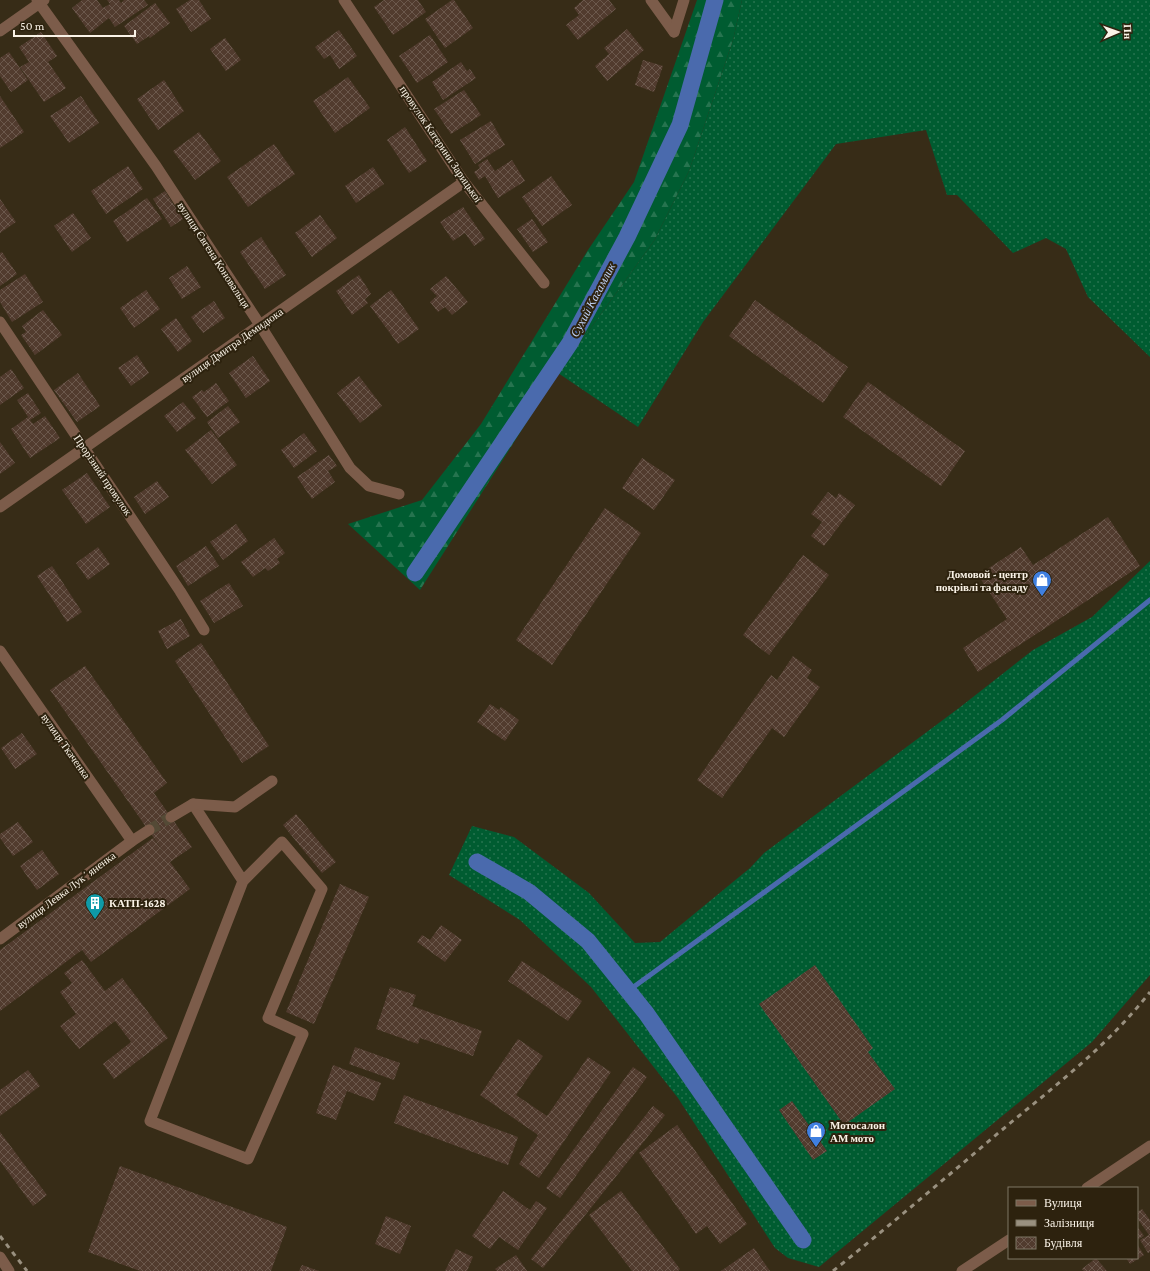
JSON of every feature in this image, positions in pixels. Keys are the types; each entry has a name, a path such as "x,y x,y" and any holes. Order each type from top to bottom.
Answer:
{"street":[{"name":"провулок Катерини Зарицької","path":"344,0 464,182 544,283"},
{"path":"651,0 674,32 684,0"},
{"path":"0,31 40,1"},
{"name":"вулиця Євгена Коновальця","path":"40,1 156,166 260,325 350,468 369,486 399,494"},
{"name":"вулиця Дмитра Демидюка","path":"0,507 464,182"},
{"name":"Прорізний провулок","path":"0,322 180,591 204,630"},
{"name":"вулиця Ткаченка","path":"0,651 132,841"},
{"path":"171,817 193,804 235,807 272,780"},
{"path":"193,804 243,881"},
{"name":"вулиця Левка Лукʼяненка","path":"0,939 149,830"},
{"path":"282,842 322,889 268,1018 303,1034 248,1159 150,1121 243,881 282,842"},
{"path":"1088,1187 1150,1146"},
{"path":"962,1271 1008,1241"},
{"path":"0,1257 9,1271"}],"green space":[{"path":"697,0 742,0 733,40 689,171 654,241 558,373 420,590 348,524 422,500 481,424 588,250 634,182"},
{"path":"742,0 1150,0 1150,357 1088,297 1066,249 1046,238 1013,253 957,195 947,195 926,130 836,144 703,322 638,427 558,373 654,241 689,171 733,40"},
{"path":"1150,561 1150,975 1092,1042 819,1267 788,1258 775,1248 678,1098 591,987 520,920 449,875 472,826 514,837 589,893 635,943 660,942 750,868 764,853 959,708 1033,650 1092,617"}],"building":[{"path":"82,0 97,0 103,8 110,4 107,0 119,0 121,3 124,0 144,0 148,5 115,27 109,18 90,33 72,8"},
{"path":"190,0 199,0 211,19 191,32 176,9"},
{"path":"384,0 418,0 426,12 393,35 374,7"},
{"path":"454,0 473,28 445,48 425,19"},
{"path":"583,0 609,0 616,9 578,40 566,25 579,15 574,8"},
{"path":"155,3 170,23 150,38 149,36 137,44 124,26"},
{"path":"627,29 644,50 607,81 595,66 609,54 604,48"},
{"path":"339,30 357,56 339,69 330,55 324,59 315,47"},
{"path":"41,32 57,56 48,62 66,88 44,102 20,67 29,62 19,47"},
{"path":"430,35 448,62 417,83 399,56"},
{"path":"225,38 241,60 226,71 210,49"},
{"path":"9,52 28,80 11,92 0,76 0,58"},
{"path":"643,60 663,66 654,92 635,85"},
{"path":"461,62 467,71 470,69 476,78 443,100 432,82"},
{"path":"348,77 370,108 335,133 313,101"},
{"path":"164,80 184,111 158,130 137,99"},
{"path":"464,90 481,115 451,134 434,109"},
{"path":"0,96 24,132 0,148"},
{"path":"81,96 99,123 69,143 50,116"},
{"path":"491,121 505,145 475,164 460,140"},
{"path":"405,127 427,161 409,173 387,140"},
{"path":"199,132 221,161 195,180 173,151"},
{"path":"274,144 295,174 248,207 227,177"},
{"path":"487,159 495,171 512,160 525,181 498,198 485,176 479,180 474,172 480,168 478,165"},
{"path":"128,166 143,189 106,214 91,191"},
{"path":"373,167 384,184 356,203 345,186"},
{"path":"551,176 572,205 542,226 522,197"},
{"path":"165,191 183,219 171,227 153,199"},
{"path":"147,198 162,219 127,242 113,221"},
{"path":"0,199 16,222 0,233"},
{"path":"463,207 485,239 474,246 465,233 453,241 440,222"},
{"path":"73,213 91,238 72,252 54,226"},
{"path":"320,215 337,238 312,257 295,233"},
{"path":"532,219 548,242 533,252 517,229"},
{"path":"261,237 286,275 265,289 240,252"},
{"path":"2,252 17,274 0,286 0,253"},
{"path":"187,266 201,287 182,299 169,278"},
{"path":"25,274 43,302 12,322 0,302 0,290"},
{"path":"359,275 371,294 365,299 368,303 352,315 336,291"},
{"path":"446,276 468,302 452,315 445,307 438,312 430,302 437,296 430,289"},
{"path":"146,290 160,309 134,328 120,308"},
{"path":"391,290 419,329 398,344 370,306"},
{"path":"755,300 848,367 823,403 729,336"},
{"path":"214,301 225,318 203,333 191,317"},
{"path":"43,310 62,335 35,355 21,335 26,332 22,326"},
{"path":"176,318 192,341 178,352 161,329"},
{"path":"137,355 149,373 131,386 118,368"},
{"path":"253,356 270,381 246,398 229,373"},
{"path":"11,369 24,388 0,405 0,377"},
{"path":"78,373 100,406 77,422 54,390"},
{"path":"359,376 382,406 360,423 337,393"},
{"path":"868,382 965,451 941,486 843,417"},
{"path":"216,383 229,401 207,417 192,397 202,390 204,392"},
{"path":"28,393 41,413 30,420 33,424 45,416 60,438 30,458 11,429 28,417 17,400"},
{"path":"183,402 196,418 177,432 164,416"},
{"path":"228,406 240,422 218,438 207,422"},
{"path":"211,430 237,465 212,484 185,450"},
{"path":"304,433 317,451 294,468 281,450"},
{"path":"0,442 15,463 0,474"},
{"path":"329,455 337,466 328,471 335,482 312,499 297,477"},
{"path":"642,458 675,480 654,510 622,488"},
{"path":"87,473 110,507 86,524 62,490"},
{"path":"157,481 169,497 145,514 134,497"},
{"path":"828,492 836,498 839,493 855,505 824,546 811,536 822,522 811,514"},
{"path":"605,508 641,533 552,665 516,640"},
{"name":"Домовой - центр покрівлі та фасаду","path":"1108,517 1140,566 978,672 963,648 1007,619 978,575 1021,547 1033,565"},
{"path":"236,524 248,541 223,560 210,542"},
{"path":"274,538 285,553 277,559 280,563 268,571 265,568 253,577 241,562"},
{"path":"206,546 219,566 188,586 176,566"},
{"path":"98,547 110,564 88,580 76,563"},
{"path":"803,555 829,575 769,655 743,635"},
{"path":"52,566 82,612 67,622 37,576"},
{"path":"229,583 243,606 214,623 200,601"},
{"path":"181,619 190,636 167,649 158,631"},
{"path":"201,643 269,746 242,763 175,661"},
{"path":"793,656 812,670 807,678 820,687 784,737 772,728 722,798 697,780 771,675 777,680"},
{"name":"КАТП-1628","path":"85,666 167,783 154,793 192,847 170,862 190,889 91,962 82,950 0,1011 0,950 153,838 165,854 50,690"},
{"path":"490,704 499,710 501,707 519,720 505,741 477,722"},
{"path":"22,733 37,754 15,769 1,748"},
{"path":"296,814 336,862 322,873 283,825"},
{"path":"18,822 33,842 13,856 0,838 0,834"},
{"path":"42,850 59,874 37,890 20,866"},
{"path":"340,884 369,897 314,1024 286,1012"},
{"path":"441,925 462,940 445,962 417,942 422,935 430,940"},
{"path":"82,960 105,991 122,978 168,1038 114,1079 103,1064 131,1042 115,1021 79,1049 60,1026 76,1014 60,992 72,983 64,973"},
{"path":"522,961 582,1001 568,1021 508,981"},
{"path":"815,965 873,1048 868,1052 895,1089 844,1125 759,1004"},
{"path":"390,987 416,995 412,1006 482,1031 473,1056 420,1038 418,1044 376,1029"},
{"path":"518,1039 543,1056 516,1095 547,1116 588,1057 611,1072 539,1178 519,1164 538,1135 480,1095"},
{"path":"355,1047 400,1063 394,1080 349,1064"},
{"path":"333,1065 381,1083 374,1101 347,1091 336,1120 316,1113"},
{"path":"633,1067 647,1077 560,1198 546,1188"},
{"path":"28,1070 40,1086 0,1116 0,1090"},
{"path":"404,1095 518,1137 508,1165 394,1123"},
{"path":"792,1101 827,1151 813,1160 779,1110"},
{"path":"653,1106 665,1115 543,1268 531,1259"},
{"path":"677,1125 747,1224 720,1244 707,1226 696,1234 639,1153"},
{"path":"0,1132 47,1195 33,1206 0,1161"},
{"path":"120,1166 287,1227 271,1271 140,1271 88,1252"},
{"path":"503,1191 530,1210 536,1201 547,1208 518,1250 499,1237 490,1249 472,1236"},
{"path":"621,1191 680,1269 678,1271 632,1271 589,1215"},
{"path":"1142,1209 1150,1220 1150,1252 1148,1253 1140,1240 1149,1235 1138,1219 1138,1211"},
{"path":"386,1216 411,1226 400,1254 375,1244"},
{"path":"1138,1227 1144,1236 1138,1239"},
{"path":"1138,1246 1144,1255 1138,1259"},
{"path":"754,1248 770,1271 721,1271"},
{"path":"456,1249 473,1257 467,1271 445,1271"},
{"path":"516,1255 527,1271 497,1271 495,1269"},
{"path":"1097,1259 1107,1271 1084,1271 1082,1269"},
{"path":"1127,1259 1138,1259 1130,1264"},
{"path":"302,1265 319,1271 299,1271"}],"waterway":[{"name":"Сухий Кагамлик","path":"415,573 570,343 627,237 680,125 715,0"},
{"path":"628,991 1002,720 1150,600"},
{"path":"477,862 529,892 588,941 646,1013 803,1240"}],"tunnel":[{"path":"149,830 171,817"}],"railway":[{"path":"833,1271 1065,1078 1135,1011 1150,992"},
{"path":"0,1236 27,1271"}],"place":[{"name":"Домовой - центр покрівлі та фасаду","path":"1042,597"},
{"name":"КАТП-1628","path":"95,920"},
{"name":"Мотосалон АМ мото","path":"816,1148"}]}
